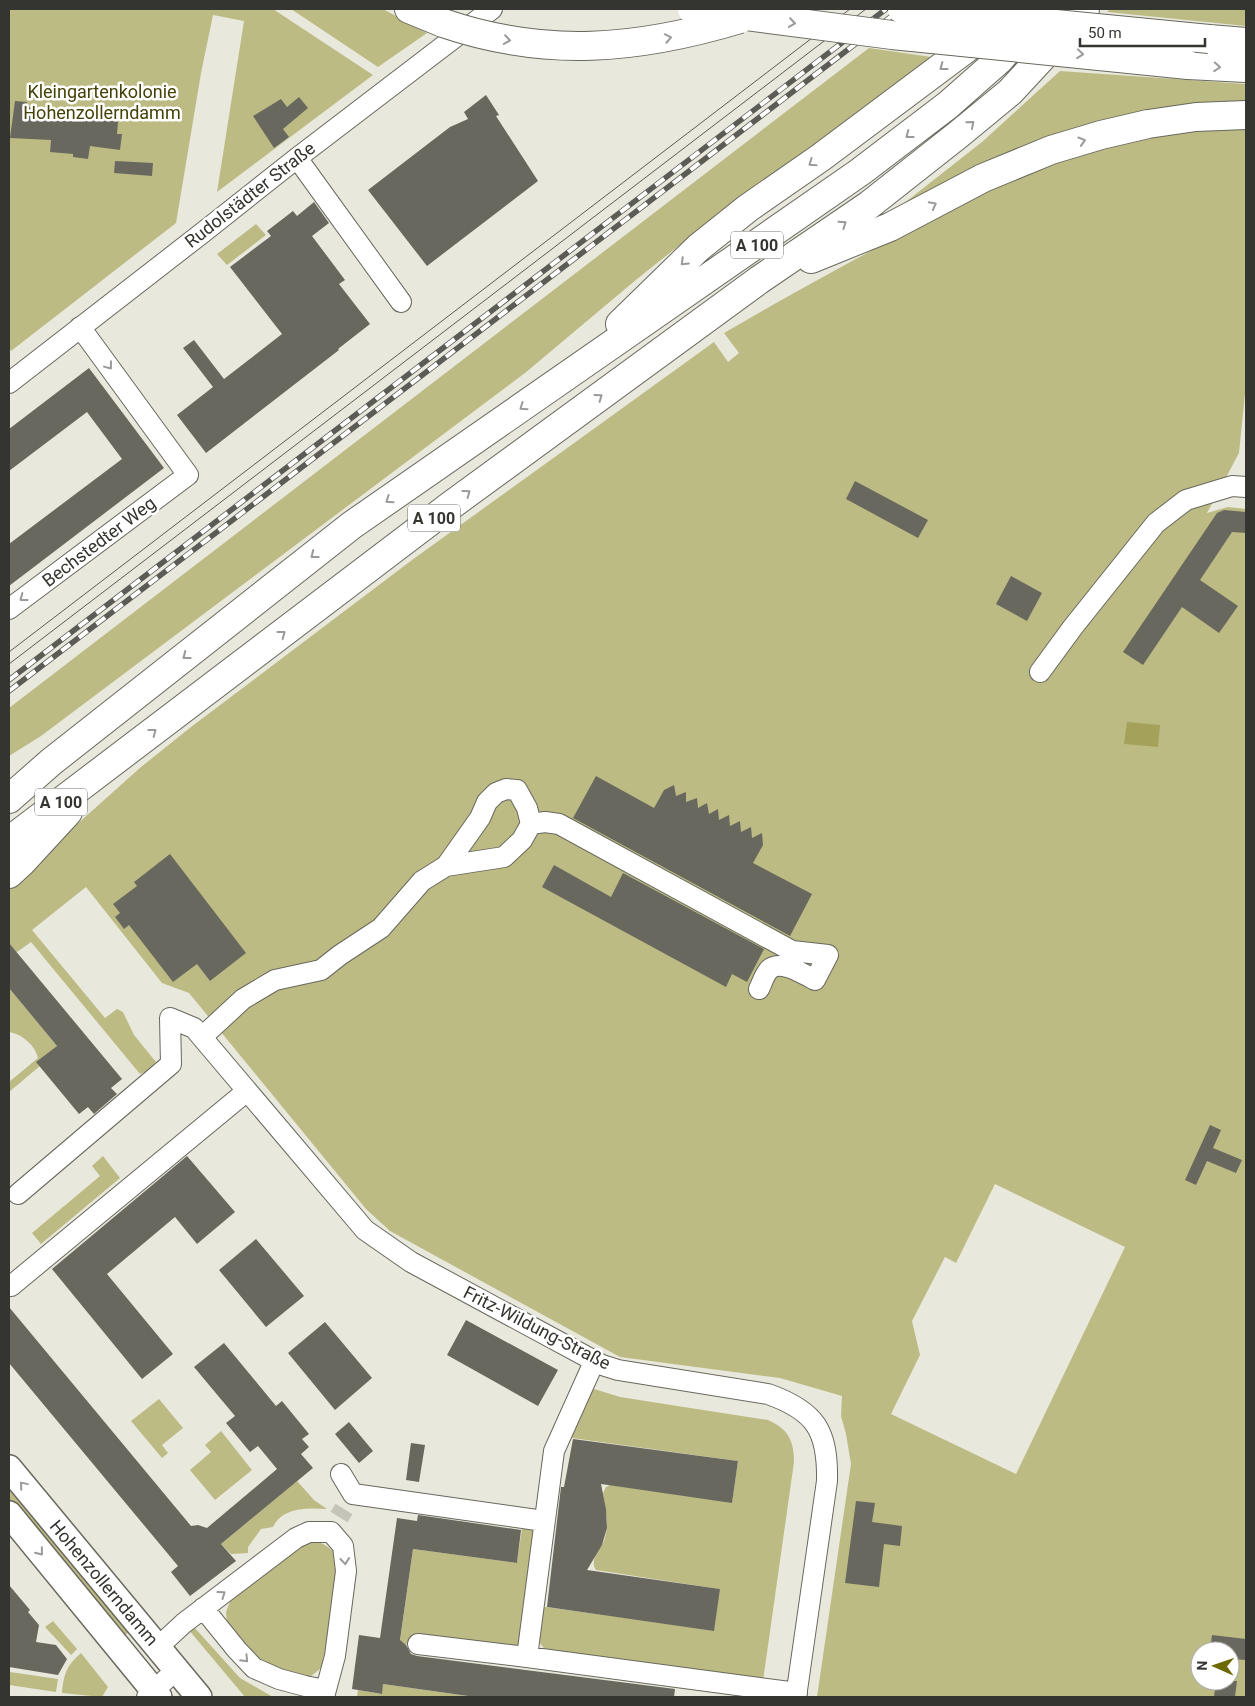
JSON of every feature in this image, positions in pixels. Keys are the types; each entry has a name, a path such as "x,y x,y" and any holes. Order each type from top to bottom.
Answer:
{"highway":[{"path":"408,9 443,23 495,38 546,45 595,47 637,43 697,32 745,18 764,9"},
{"path":"692,9 892,35 1188,65 1246,68"},
{"path":"902,9 1209,40 1246,42"},
{"path":"563,380 698,248 748,208 828,152 998,24 1026,9"},
{"name":"A 100","path":"9,799 52,762 352,525 860,172 948,105 999,60 1043,9"},
{"name":"A 100","path":"9,842 450,506 759,280 869,205 1010,92 1061,38 1085,9"},
{"path":"759,280 890,228 983,178 1051,150 1101,135 1148,124 1196,118 1246,115"},
{"path":"9,777 52,762"},
{"path":"9,874 114,762"}],"main road":[{"name":"Hohenzollerndamm","path":"9,1468 199,1697"},
{"name":"Hohenzollerndamm","path":"9,1514 153,1695"}],"street":[{"name":"Rudolstädter Straße","path":"11,377 80,327 492,9"},
{"path":"297,158 401,302"},
{"name":"Bechstedter Weg","path":"9,609 188,475 80,327"},
{"path":"1040,672 1156,522 1186,500 1232,486 1246,487"},
{"path":"202,1037 243,999 275,980 321,970 381,928 422,881 446,866 504,856 522,840 531,824 527,808 518,790 506,789 496,792 487,802 480,818 446,866"},
{"path":"531,824 545,822 559,824 792,951 828,955 815,980 793,969 781,966 773,967 768,971 759,989"},
{"name":"Fritz-Wildung-Straße","path":"18,1194 171,1064 170,1018 194,1028 365,1230 411,1262 594,1362 618,1370 768,1394 783,1399 803,1410 813,1419 821,1433 827,1456 827,1481 796,1695"},
{"path":"11,1286 247,1091"},
{"path":"527,1656 554,1451 594,1362"},
{"path":"203,1608 254,1668 279,1679 325,1693 334,1656 346,1571 343,1546 341,1474"},
{"path":"158,1647 203,1608 296,1538 342,1513 544,1521"},
{"path":"418,1644 527,1656 796,1695"},
{"path":"153,1695 176,1670"}],"green space":[{"name":"Kleingartenkolonie Hohenzollerndamm","path":"9,9 273,9 373,75 217,192 244,21 213,15 201,73 176,223 11,351 9,347"},
{"path":"291,9 383,9 427,33 378,67"},
{"path":"1110,9 1246,9 1246,26 1107,12"},
{"path":"869,48 938,58 686,240 525,373 41,736 9,756 9,708"},
{"path":"1060,71 1246,84 1246,103 898,208 982,142"},
{"path":"1246,128 1246,384 1239,453 1207,513 1228,507 1246,509 1246,1697 817,1697 851,1464 841,1416 842,1396 780,1378 620,1357 390,1231 366,1209 189,993 162,983 86,887 32,930 105,1018 117,1009 123,1012 134,1035 156,1062 140,1074 31,942 17,952 9,950 9,885 141,767 412,560 714,342 728,362 739,353 724,333 875,249 1011,179 1064,159 1109,147 1154,137","holes":["995,1184 1125,1247 1016,1474 891,1414 920,1355 912,1321 945,1257 956,1263"]},
{"path":"256,224 266,235 227,265 217,254"},
{"path":"9,988 57,1046 37,1062 40,1066 9,1092 9,1082 38,1058 34,1049 27,1041 19,1035 9,1032"},
{"path":"103,1156 120,1178 41,1244 32,1233 100,1176 92,1166"},
{"path":"591,1388 620,1397 768,1420 785,1431 791,1441 794,1462 763,1681 548,1653 534,1636 538,1606 714,1630 719,1589 596,1570 594,1559 604,1541 607,1528 603,1493 606,1487 610,1485 732,1502 738,1461 572,1438 574,1425"},
{"path":"159,1399 183,1428 162,1445 168,1453 162,1458 131,1421"},
{"path":"221,1431 252,1470 215,1500 190,1470 211,1452 205,1445"},
{"path":"297,1481 314,1500 327,1509 304,1509 289,1512 277,1520 273,1527 261,1529 248,1547 248,1553 231,1554 221,1544"},
{"path":"9,1482 131,1630 121,1639 9,1503"},
{"path":"486,1523 534,1528 523,1647 422,1636 406,1645 400,1641 413,1549 517,1563 522,1528"},
{"path":"312,1541 328,1547 338,1559 331,1650 320,1669 311,1676 300,1677 259,1658 240,1644 227,1624 226,1612 232,1596 297,1542"},
{"path":"53,1621 77,1649 71,1655 45,1627"},
{"path":"193,1626 240,1678 273,1697 245,1697 188,1629"},
{"path":"81,1653 108,1687 102,1697 62,1693 67,1671 72,1662"},
{"path":"10,1672 58,1679 56,1692 9,1685"},
{"path":"383,1684 475,1697 357,1697 358,1690 381,1694"}],"shaded area":[{"path":"1127,722 1160,725 1158,747 1124,744"}],"building":[{"path":"486,95 499,115 496,116 538,181 427,266 368,190 450,127 468,119 464,112"},
{"path":"299,97 308,108 283,129 289,137 274,148 253,116 281,99 287,107"},
{"path":"15,101 27,102 26,107 76,111 75,116 117,121 117,134 122,134 120,150 90,146 88,159 73,157 73,154 50,152 51,140 10,138"},
{"path":"115,161 153,163 152,176 114,173"},
{"path":"314,202 329,223 312,236 345,280 339,284 370,324 206,453 177,415 213,387 183,348 194,340 224,379 282,334 230,267 271,236 267,231 293,211 297,216"},
{"path":"89,368 164,468 9,586 9,544 122,459 87,412 9,471 9,429"},
{"path":"855,481 928,520 918,538 846,499"},
{"path":"1224,510 1246,512 1246,533 1232,532 1200,580 1238,606 1219,633 1182,607 1143,665 1123,652 1217,513"},
{"path":"1011,576 1042,593 1027,621 996,604"},
{"path":"596,776 654,808 664,790 674,785 676,796 686,792 686,802 697,798 698,808 707,803 709,814 718,809 719,820 729,815 730,826 740,821 741,832 751,827 752,838 762,833 763,845 753,863 812,894 790,936 573,818"},
{"path":"170,854 246,953 210,981 197,964 173,982 129,925 124,929 115,917 120,913 113,904 137,886 134,882"},
{"path":"554,865 611,897 623,873 764,949 747,982 732,974 726,987 542,887"},
{"path":"9,943 122,1079 111,1088 117,1094 94,1114 88,1107 79,1114 36,1062 57,1046 9,988"},
{"path":"1210,1125 1221,1130 1213,1148 1242,1160 1236,1173 1207,1161 1196,1185 1185,1180"},
{"path":"187,1156 235,1212 197,1244 175,1217 107,1274 173,1354 142,1379 52,1269"},
{"path":"256,1239 304,1296 266,1327 219,1270"},
{"path":"9,1307 191,1526 198,1525 207,1528 277,1469 258,1446 250,1452 226,1423 235,1416 194,1367 224,1343 276,1406 282,1401 309,1434 302,1439 309,1447 301,1454 313,1468 221,1544 236,1561 190,1596 171,1572 178,1566 9,1363"},
{"path":"466,1320 558,1370 538,1406 447,1355"},
{"path":"325,1322 372,1378 335,1410 288,1353"},
{"path":"349,1422 373,1451 359,1463 335,1434"},
{"path":"573,1439 738,1461 732,1503 601,1484 606,1509 607,1528 602,1545 587,1570 720,1589 714,1631 547,1607 561,1487 564,1487"},
{"path":"411,1443 425,1445 419,1482 406,1480"},
{"path":"856,1501 875,1503 872,1522 902,1526 900,1546 884,1544 879,1587 845,1583"},
{"path":"418,1515 521,1530 517,1563 413,1549 400,1640 406,1645 411,1654 675,1689 674,1697 475,1697 383,1684 382,1694 352,1689 359,1635 380,1638 397,1518 417,1521"},
{"path":"9,1585 30,1610 28,1612 39,1625 36,1642 56,1645 67,1659 58,1675 9,1667"},
{"path":"1212,1635 1246,1639 1246,1660 1240,1660 1240,1641 1211,1641"},
{"path":"1215,1691 1236,1691 1235,1697 1214,1697"}],"tunnel":[{"path":"339,1517 344,1509"}],"tram line":[{"path":"9,652 850,9"},
{"path":"9,664 866,9"}],"railway":[{"path":"9,680 886,9"},
{"path":"9,691 901,9"}]}
